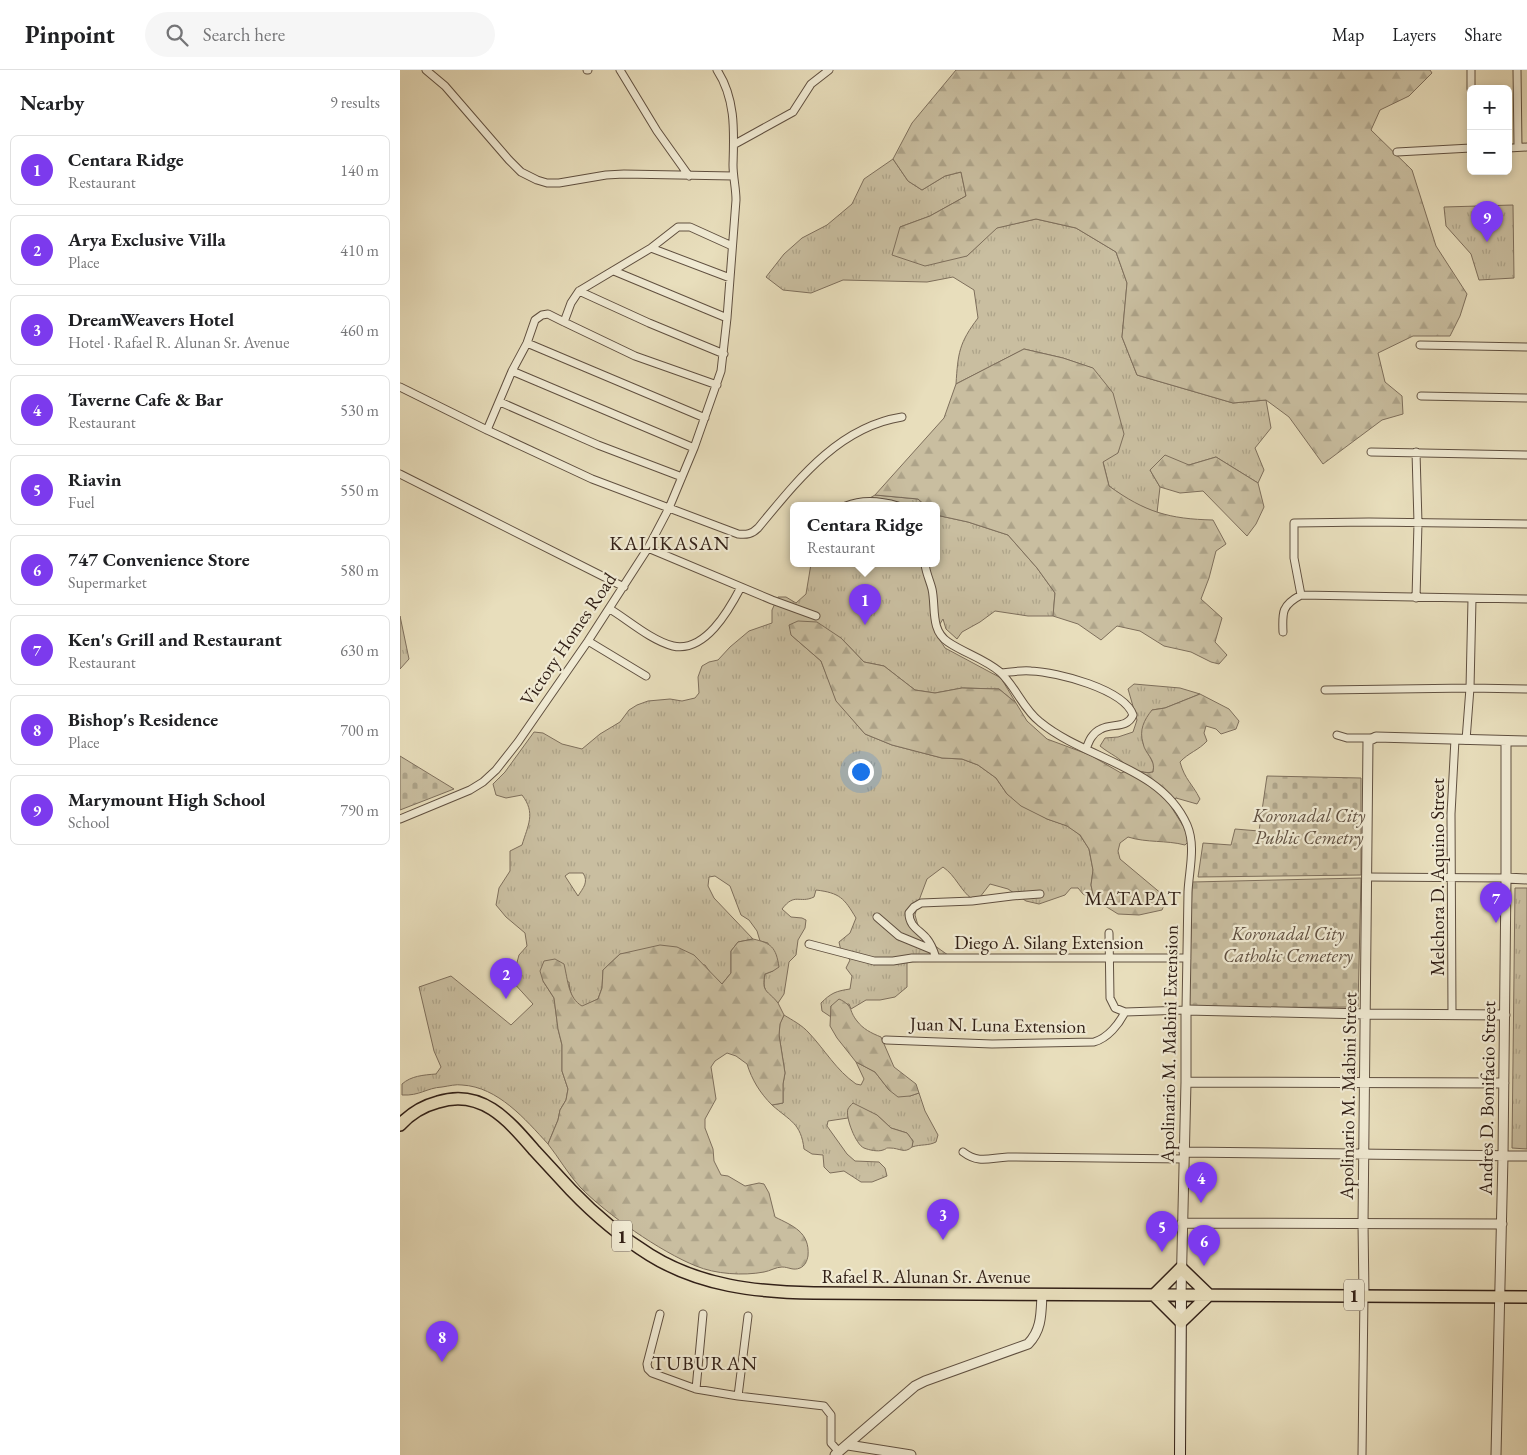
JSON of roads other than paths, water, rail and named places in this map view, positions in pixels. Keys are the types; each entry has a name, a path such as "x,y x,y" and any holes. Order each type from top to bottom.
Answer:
{"highway":[{"name":"Rafael R. Alunan Sr. Avenue","path":"400,1125 420,1109 446,1099 459,1098 486,1105 516,1128 560,1178 606,1224 631,1242 667,1264 699,1278 720,1284 762,1291 786,1293 1527,1297"},
{"path":"1181,1268 1209,1295 1181,1322 1154,1295 1181,1268"}],"main road":[{"path":"1180,1455 1181,1295"}],"street":[{"path":"426,70 445,86 521,172 537,180 547,183 559,183 624,174 734,176"},
{"path":"620,70 668,148 689,176"},
{"name":"Victory Homes Road","path":"400,819 460,795 478,786 488,778 518,742 610,609 648,548 669,508 717,385 724,354 728,318 736,190 734,176 735,144 734,124 728,94 725,82 717,70"},
{"path":"735,144 793,112 811,84 829,70"},
{"path":"1471,70 1471,85"},
{"path":"1517,70 1518,148"},
{"path":"1512,148 1527,147"},
{"path":"1397,152 1467,148"},
{"path":"564,322 571,303 579,292 652,248 678,227 686,226 732,246"},
{"path":"652,248 730,278"},
{"path":"614,271 728,318"},
{"path":"579,292 724,354"},
{"path":"487,430 512,372 527,343 535,320 542,315 548,314 635,356 717,385"},
{"path":"527,343 705,418"},
{"path":"1420,345 1527,347"},
{"path":"512,372 694,448"},
{"path":"400,387 592,479 745,535 753,533 806,472 828,452 869,426 902,417"},
{"path":"1421,396 1527,398"},
{"path":"500,402 598,445 682,477"},
{"path":"1371,452 1527,455"},
{"path":"1416,452 1418,523 1416,598"},
{"path":"400,474 624,587"},
{"path":"857,502 876,502"},
{"path":"1301,595 1294,558 1294,523 1527,524"},
{"path":"648,548 816,616"},
{"name":"Apolinario M. Mabini Extension","path":"927,567 934,600 936,626 940,635 1001,673 1029,711 1040,722 1147,781 1165,794 1178,808 1192,839 1187,958 1181,1295"},
{"path":"610,609 657,639 674,646 690,645 717,625 730,609 741,587"},
{"path":"1283,632 1284,609 1293,599 1301,595 1527,599"},
{"path":"1466,740 1470,688 1472,599"},
{"path":"588,641 646,676"},
{"path":"1001,673 1017,670 1056,675 1110,692 1122,700 1131,709 1133,715 1131,720 1125,724 1102,728 1090,739 1086,748"},
{"path":"1325,690 1527,689"},
{"path":"1336,735 1347,738 1376,737 1527,742"},
{"name":"Apolinario M. Mabini Street","path":"1362,1455 1367,744 1370,738"},
{"name":"Melchora D. Aquino Street","path":"1452,1016 1451,814 1455,740"},
{"name":"Andres D. Bonifacio Street","path":"1496,1455 1505,1015 1506,741"},
{"path":"1367,877 1527,879"},
{"path":"936,958 928,940 910,921 910,913 917,904 1040,894"},
{"path":"877,917 899,936 933,950"},
{"path":"1109,933 1110,998 1112,1004 1120,1011 1186,1010 1452,1016 1505,1015"},
{"name":"Diego A. Silang Extension","path":"809,944 874,961 912,958 1187,958"},
{"name":"Juan N. Luna Extension","path":"886,1040 992,1044 1094,1042 1102,1040 1119,1023 1125,1012"},
{"path":"1186,1082 1504,1083"},
{"path":"963,1152 976,1160 1008,1157 1364,1154 1527,1156"},
{"path":"1182,1223 1502,1224"},
{"path":"660,1314 647,1364 648,1369 652,1373 696,1389 824,1406 831,1414 832,1443 837,1453 915,1386 924,1381 1028,1344 1040,1327 1042,1294"},
{"path":"696,1389 703,1314"},
{"path":"738,1396 748,1316"},
{"path":"848,1445 911,1455"}],"place":[{"name":"Marymount High School","path":"1487,242"},
{"name":"Centara Ridge","path":"865,625"},
{"name":"Ken's Grill and Restaurant","path":"1496,923"},
{"name":"Arya Exclusive Villa","path":"506,999"},
{"name":"Taverne Cafe & Bar","path":"1201,1203"},
{"name":"DreamWeavers Hotel","path":"943,1240"},
{"name":"Riavin","path":"1162,1252"},
{"name":"747 Convenience Store","path":"1204,1266"},
{"name":"Bishop's Residence","path":"442,1362"}],"district":[{"name":"KALIKASAN","path":"670,543"},
{"name":"MATAPAT","path":"1133,898"},
{"name":"TUBURAN","path":"705,1363"}],"park label":[{"name":"Koronadal City Public Cemetry","path":"1309,826"},
{"name":"Koronadal City Catholic Cemetery","path":"1288,944"}]}
